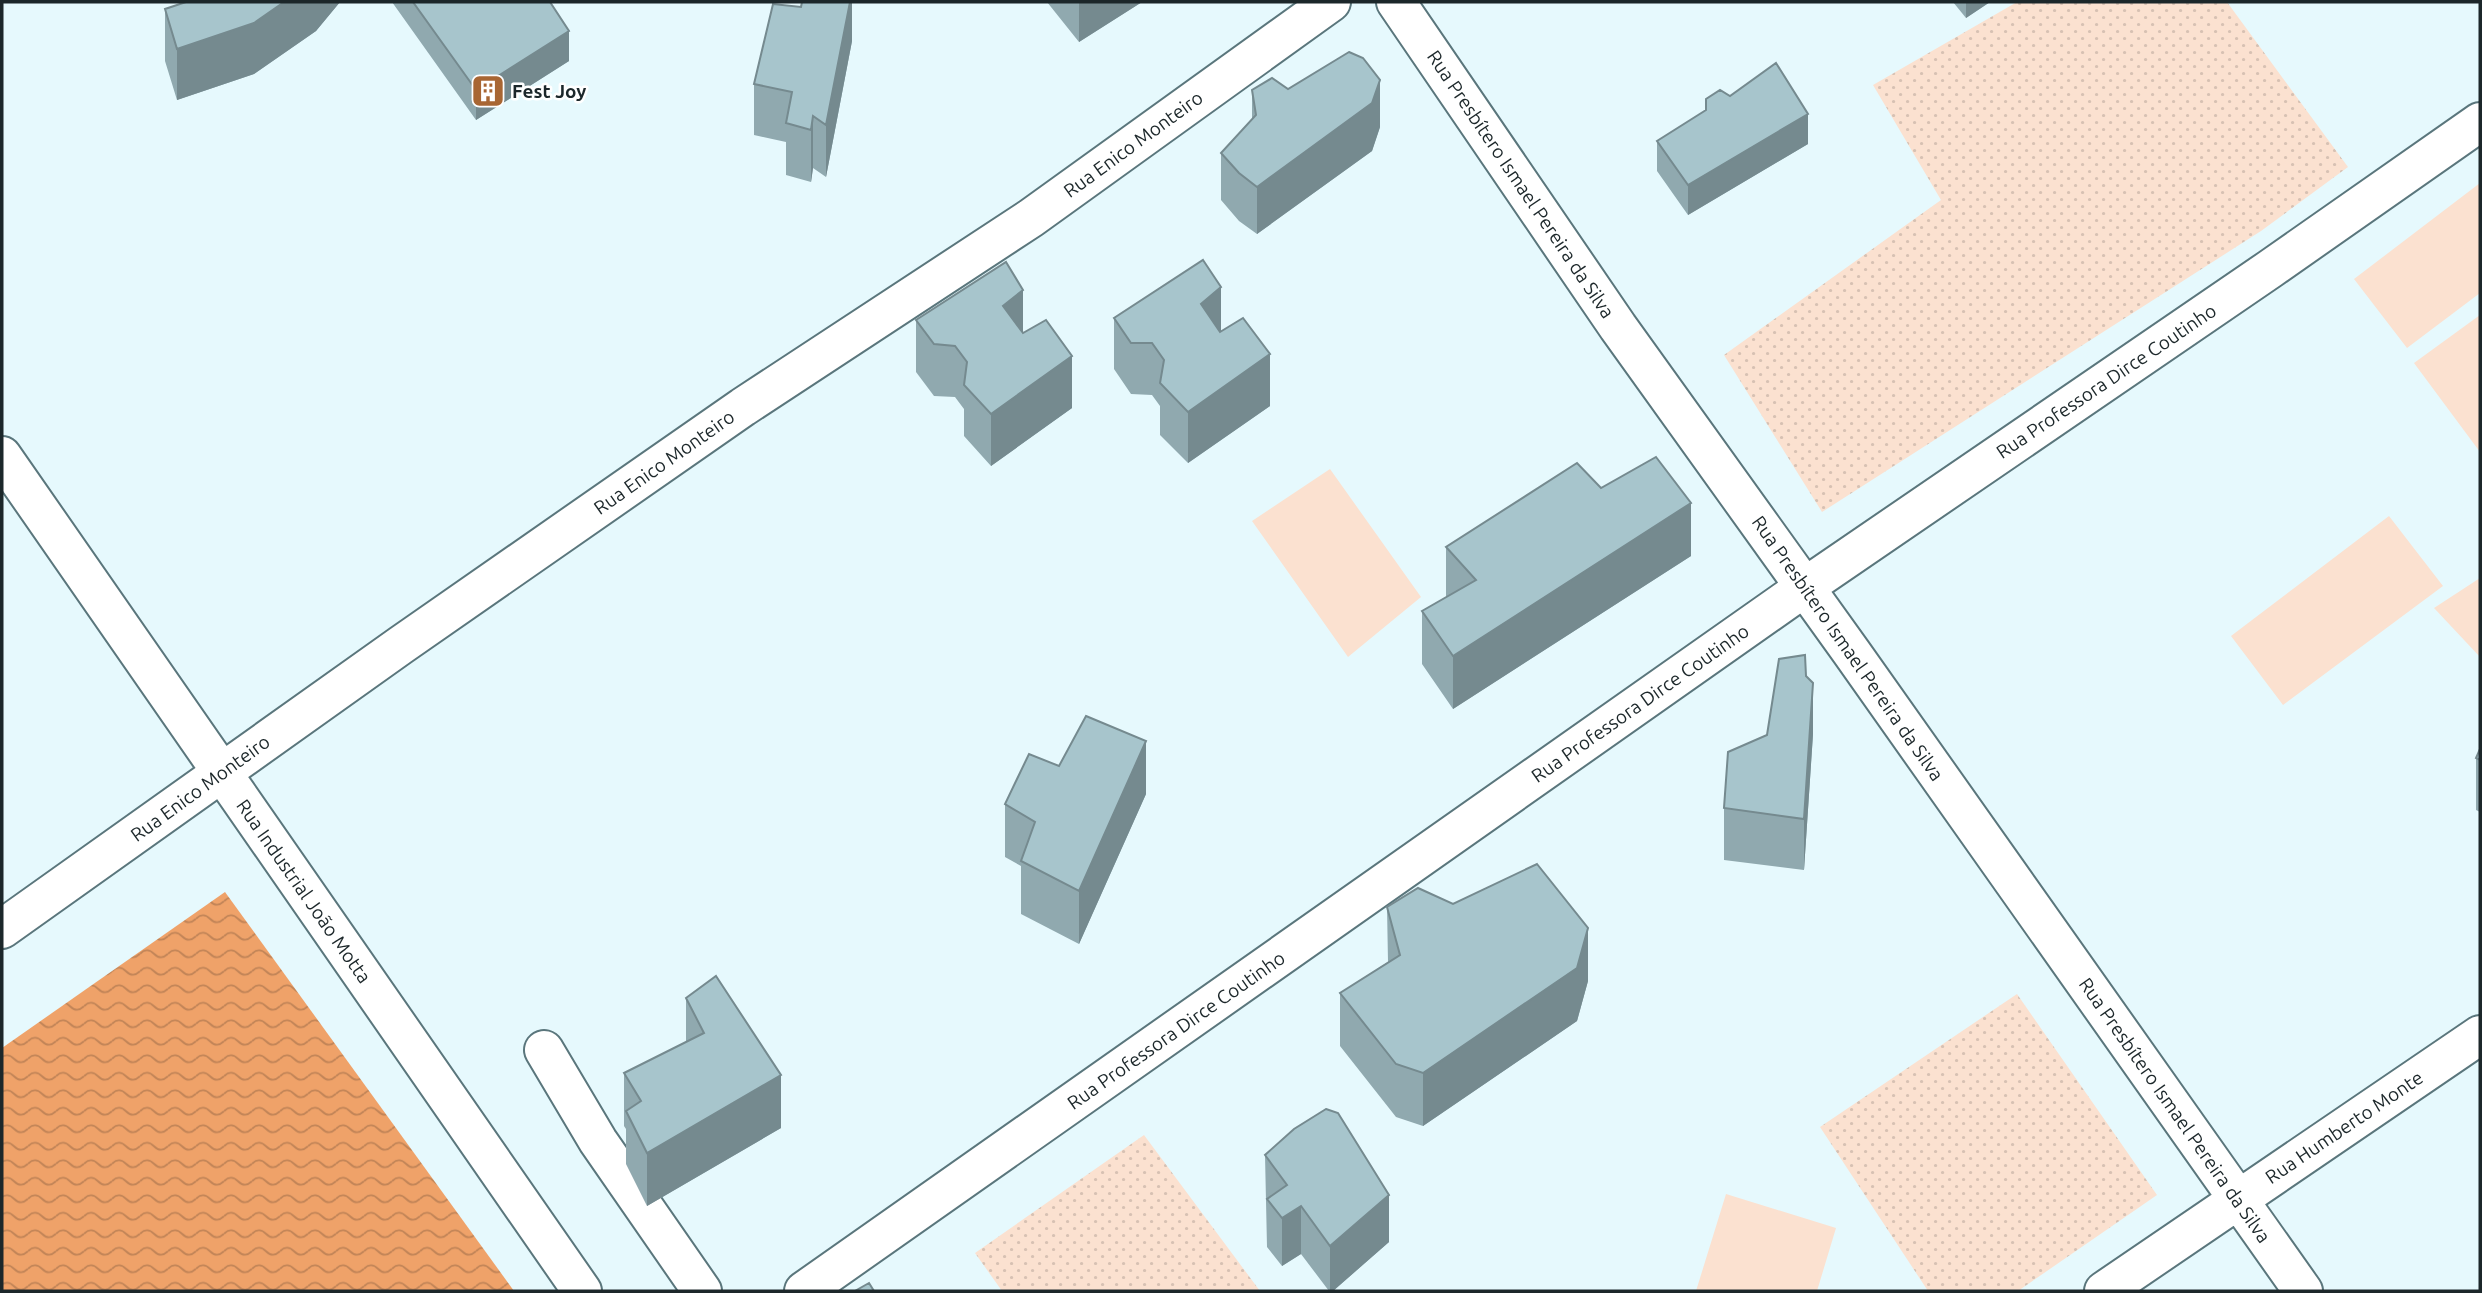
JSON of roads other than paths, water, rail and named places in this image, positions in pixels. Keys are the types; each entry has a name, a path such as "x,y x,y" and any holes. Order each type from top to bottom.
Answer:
{"street":[{"name":"Rua Enico Monteiro","path":"2,929 743,407 1031,218 1331,2"},
{"name":"Rua Presbítero Ismael Pereira da Silva","path":"1396,2 1618,327 2303,1291"},
{"name":"Rua Professora Dirce Coutinho","path":"804,1291 1805,587 2480,122"},
{"name":"Rua Industrial João Motta","path":"2,456 582,1291"},
{"name":"Rua Humberto Monte","path":"2104,1291 2480,1035"},
{"path":"544,1050 598,1141 697,1284"}],"water":[{"path":"225,892 514,1291 2,1291 2,1048"}],"place":[{"name":"Fest Joy","path":"488,91"}]}
